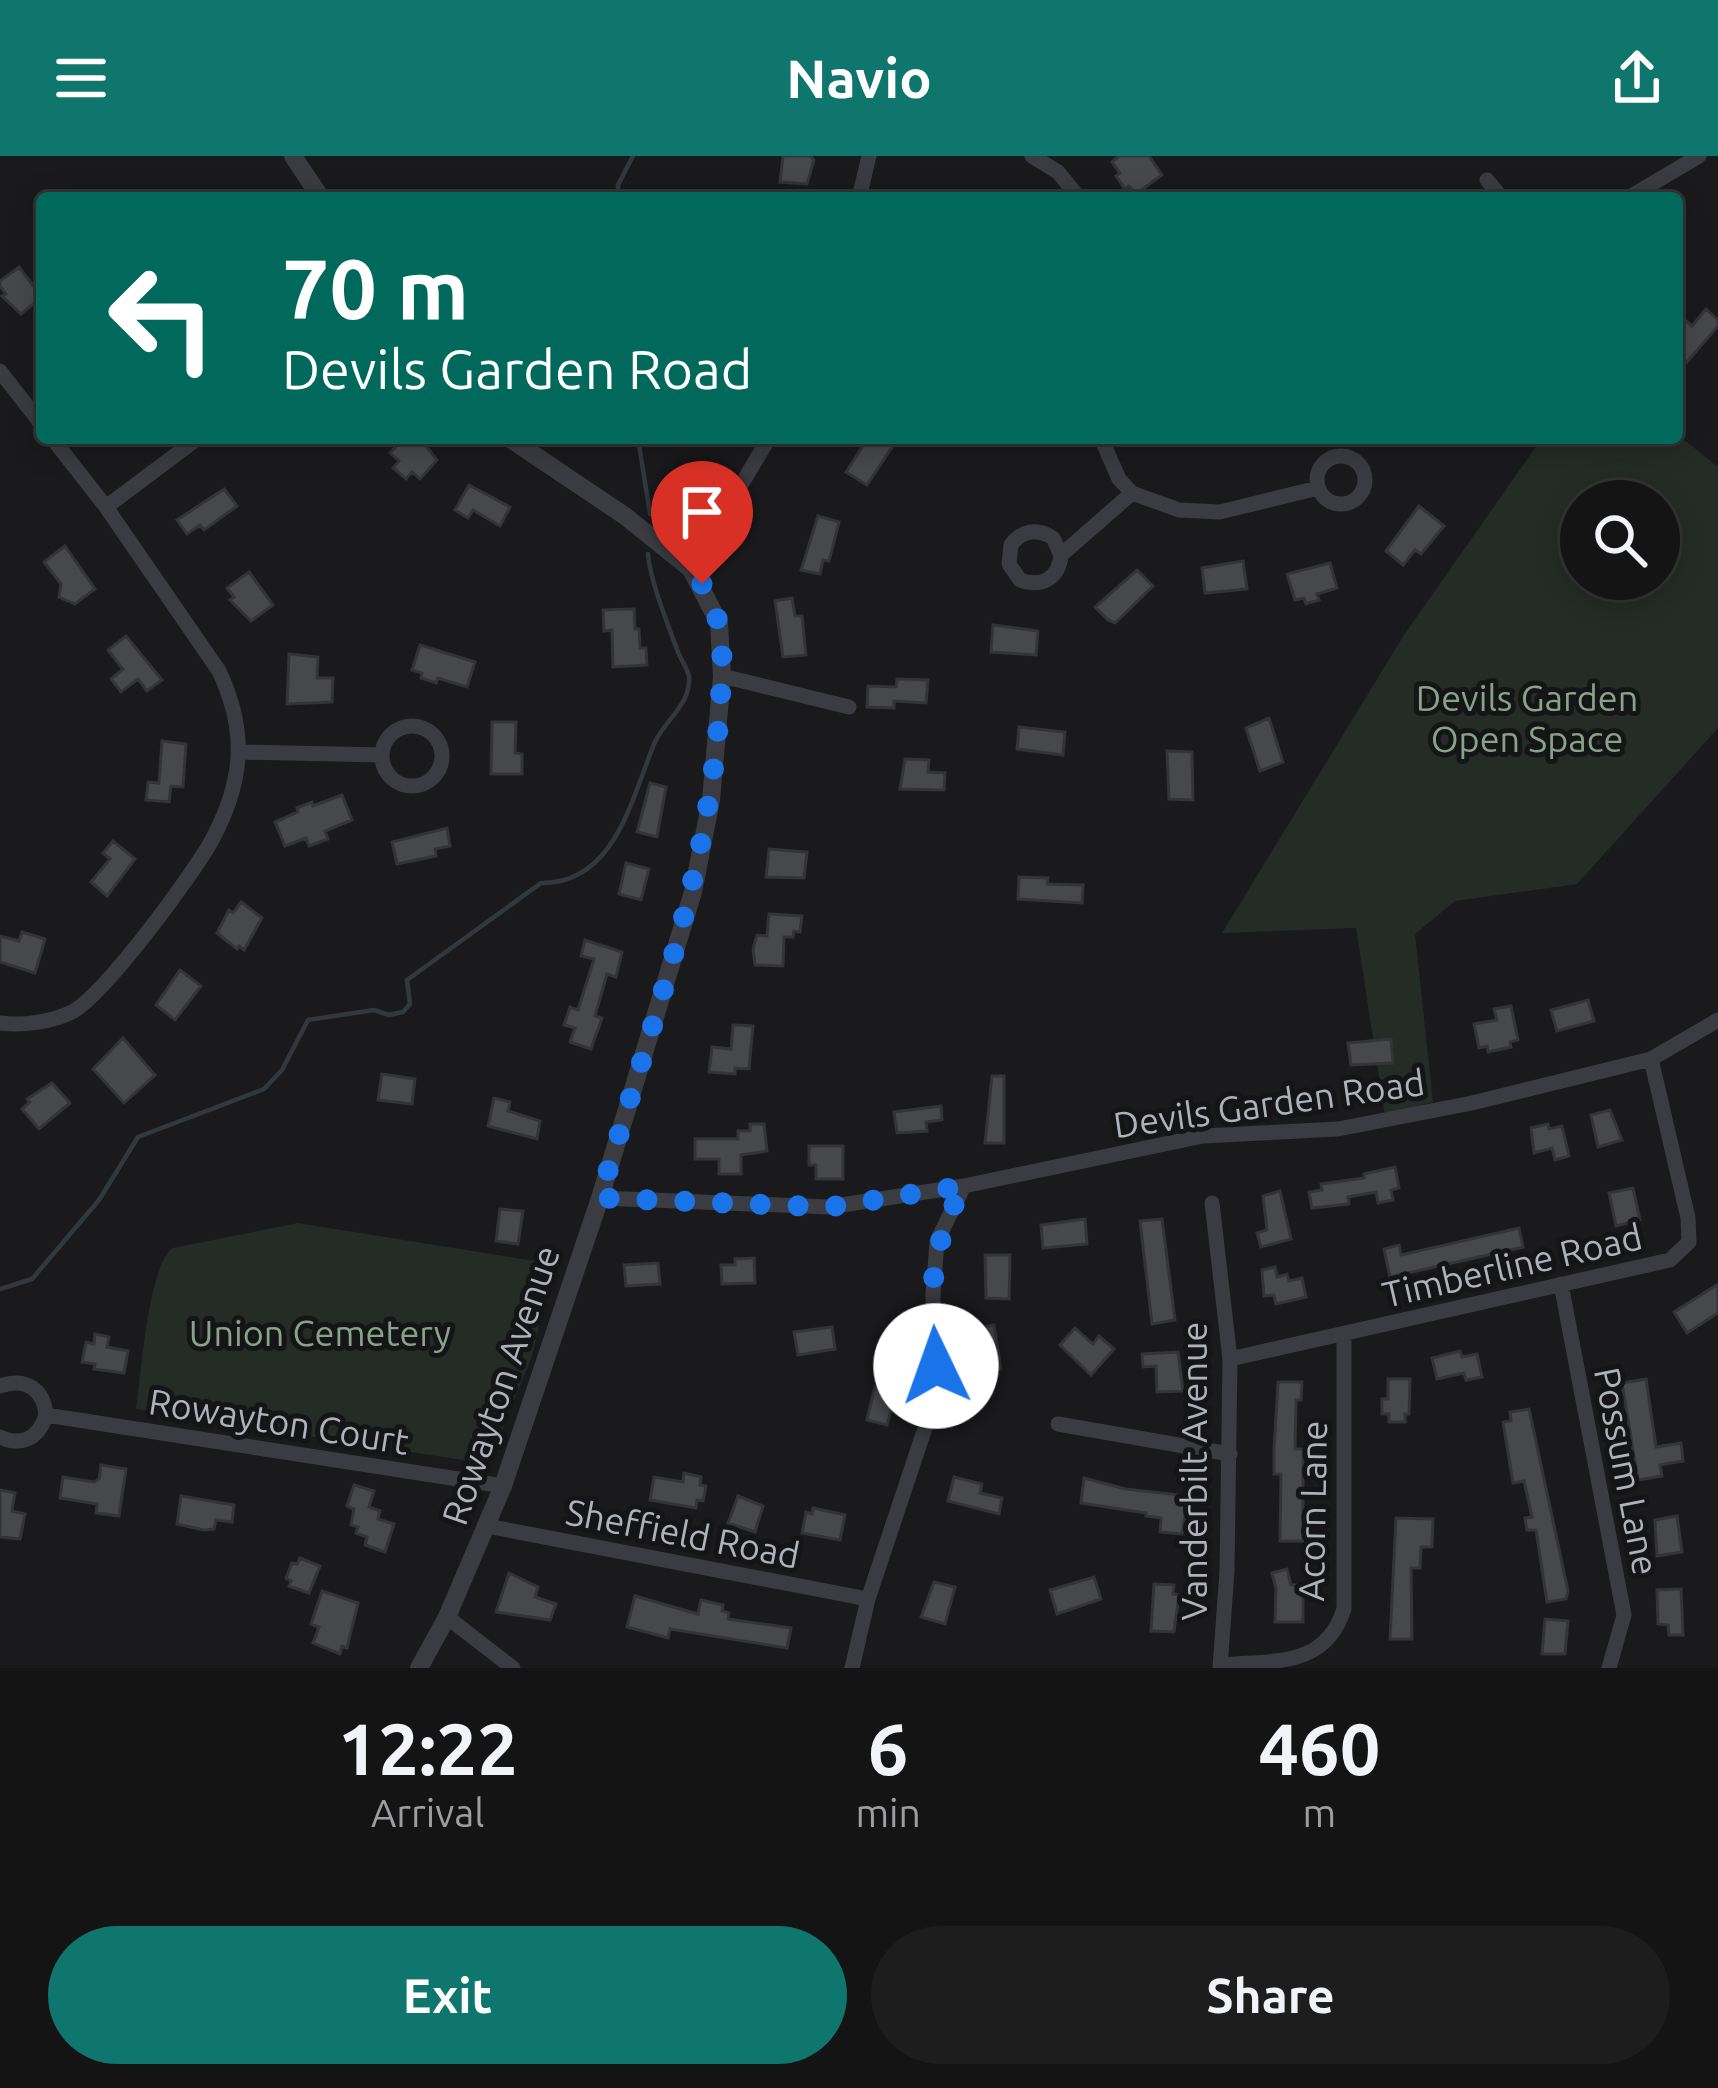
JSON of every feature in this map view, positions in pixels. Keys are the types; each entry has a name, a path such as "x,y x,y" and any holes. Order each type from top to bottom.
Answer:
{"street":[{"path":"293,156 317,192"},
{"path":"861,192 869,156"},
{"path":"1032,156 1058,172 1074,192"},
{"path":"1638,192 1699,156"},
{"path":"1487,180 1497,192"},
{"path":"0,371 36,417"},
{"path":"0,1023 40,1022 72,1012 102,989 211,842 236,781 238,752 230,693 219,671 57,444"},
{"path":"106,507 190,444"},
{"name":"Rowayton Avenue","path":"419,1668 448,1617 503,1486 600,1198 693,892 711,800 722,676 719,623 692,568 518,444"},
{"path":"692,568 765,444"},
{"path":"1104,444 1119,479 1132,493 1179,510 1220,512 1318,488"},
{"path":"1061,555 1132,493"},
{"path":"722,676 849,707"},
{"path":"419,727 437,738 443,758 426,784 405,786 387,775 382,754 384,744 398,729 419,727"},
{"path":"238,752 382,754"},
{"name":"Devils Garden Road","path":"600,1198 829,1207 964,1186 1203,1136 1338,1129 1472,1103 1651,1059 1718,1020"},
{"name":"Timberline Road","path":"1230,1359 1670,1259 1689,1242 1688,1218 1651,1059"},
{"path":"852,1668 868,1599 934,1404 933,1294 938,1241 964,1186"},
{"name":"Vanderbilt Avenue","path":"1212,1203 1230,1359 1220,1666"},
{"name":"Possum Lane","path":"1561,1284 1624,1615 1609,1668"},
{"name":"Acorn Lane","path":"1220,1666 1306,1657 1324,1648 1337,1633 1344,1609 1344,1336"},
{"name":"Rowayton Court","path":"0,1386 22,1382 32,1386 40,1394 46,1415 503,1486"},
{"path":"0,1437 26,1440 36,1435 46,1415"},
{"path":"1058,1424 1229,1454"},
{"name":"Sheffield Road","path":"487,1526 868,1599"},
{"path":"448,1617 513,1668"}],"green space":[{"name":"Devils Garden Open Space","path":"1683,439 1718,467 1718,728 1577,884 1455,901 1415,934 1433,1102 1385,1115 1356,928 1222,933 1404,635 1538,444 1683,444"},
{"name":"Union Cemetery","path":"298,1223 553,1264 532,1356 488,1464 136,1409 152,1298 164,1258 173,1248"}],"building":[{"path":"783,156 814,160 807,184 780,182"},
{"path":"1119,156 1149,156 1162,175 1134,192 1129,186 1125,189 1112,162"},
{"path":"19,267 36,289 36,302 21,314 2,296 6,294 0,281"},
{"path":"1706,309 1718,320 1687,362 1683,358 1683,318 1692,326"},
{"path":"398,444 425,444 437,460 420,479 412,472 406,479 393,468 399,461 390,453"},
{"path":"864,444 894,444 867,485 846,472"},
{"path":"469,485 510,507 500,526 473,510 468,518 455,510"},
{"path":"224,489 237,506 204,530 200,525 187,534 177,520"},
{"path":"1419,506 1444,526 1421,554 1415,550 1403,565 1386,551"},
{"path":"818,516 839,522 829,561 823,560 820,574 801,570"},
{"path":"65,546 95,589 75,604 59,597 61,584 44,562"},
{"path":"1243,561 1247,589 1205,593 1202,568"},
{"path":"1330,563 1337,588 1317,594 1319,600 1306,604 1304,598 1295,600 1287,574"},
{"path":"1137,570 1153,586 1115,623 1108,620 1095,607"},
{"path":"249,572 273,605 251,621 230,600 234,597 227,588"},
{"path":"792,598 795,616 802,616 806,655 783,657 775,601"},
{"path":"634,609 647,665 613,667 612,630 604,631 603,610"},
{"path":"993,625 1038,631 1036,655 991,652"},
{"path":"126,636 162,680 147,691 138,679 121,692 111,679 123,669 108,650"},
{"path":"420,645 475,662 467,687 438,678 436,683 412,670"},
{"path":"289,654 318,657 317,678 333,678 332,702 287,704"},
{"path":"897,679 928,680 926,703 894,701 894,708 867,707 868,686 896,687"},
{"path":"1269,718 1283,762 1260,771 1246,728"},
{"path":"492,722 516,722 515,753 522,754 522,774 491,774"},
{"path":"1019,727 1065,732 1063,755 1017,749"},
{"path":"162,741 186,744 183,787 171,786 169,802 146,800 148,782 159,783"},
{"path":"1167,751 1192,752 1193,800 1169,799"},
{"path":"905,759 929,760 928,772 945,773 944,790 900,789"},
{"path":"650,783 666,787 657,837 637,832"},
{"path":"342,795 352,820 325,831 328,839 309,846 306,838 285,846 275,822 298,812 297,808"},
{"path":"447,828 450,846 435,849 436,856 397,864 392,842"},
{"path":"113,841 135,859 107,896 91,882 110,859 103,853"},
{"path":"769,849 807,852 804,878 766,877"},
{"path":"626,863 649,869 641,900 619,894"},
{"path":"1019,877 1083,885 1082,903 1018,899"},
{"path":"241,902 262,918 244,950 217,933 229,910 233,913"},
{"path":"769,914 802,916 800,932 784,937 783,966 755,965 753,949 757,935 767,936"},
{"path":"22,932 45,939 35,973 0,962 0,936 19,941"},
{"path":"585,940 622,952 616,977 607,974 595,1016 602,1018 591,1049 570,1042 575,1028 564,1025 570,1007 578,1010 594,959 581,956"},
{"path":"180,970 201,986 175,1020 156,1005"},
{"path":"1588,1000 1594,1021 1557,1031 1551,1010"},
{"path":"1511,1006 1518,1040 1510,1042 1511,1047 1488,1052 1487,1046 1479,1048 1474,1024 1497,1020 1494,1009"},
{"path":"733,1025 753,1026 749,1069 735,1068 735,1074 709,1072 712,1047 731,1049"},
{"path":"123,1038 155,1075 124,1103 93,1069"},
{"path":"1391,1039 1393,1063 1351,1065 1348,1043"},
{"path":"382,1074 415,1079 412,1104 378,1100"},
{"path":"992,1076 1004,1076 1004,1143 985,1143"},
{"path":"52,1083 70,1103 39,1129 22,1109 30,1102 27,1099"},
{"path":"494,1098 510,1102 508,1111 540,1121 537,1139 488,1126"},
{"path":"941,1106 942,1120 926,1122 927,1131 897,1133 894,1112"},
{"path":"1610,1110 1622,1140 1598,1147 1591,1115"},
{"path":"750,1124 764,1124 767,1151 741,1155 741,1174 719,1174 719,1159 695,1159 695,1139 738,1139 738,1131 750,1131"},
{"path":"1548,1124 1549,1129 1562,1126 1569,1156 1555,1160 1552,1148 1534,1153 1531,1128"},
{"path":"809,1146 843,1146 843,1179 816,1179 816,1165 809,1165"},
{"path":"1395,1167 1399,1188 1391,1190 1393,1200 1378,1203 1376,1192 1348,1197 1349,1204 1312,1208 1309,1192 1322,1190 1321,1184 1364,1178 1364,1174"},
{"path":"1633,1188 1640,1220 1616,1226 1609,1193"},
{"path":"1280,1191 1291,1239 1261,1247 1257,1233 1267,1230 1263,1196"},
{"path":"500,1209 523,1211 518,1244 496,1241"},
{"path":"1085,1219 1087,1244 1043,1248 1041,1225"},
{"path":"1162,1219 1175,1320 1152,1324 1140,1221"},
{"path":"1519,1228 1523,1247 1390,1277 1384,1249 1399,1245 1401,1255"},
{"path":"985,1255 1010,1255 1009,1299 986,1298"},
{"path":"754,1258 755,1283 722,1284 721,1265"},
{"path":"658,1263 660,1284 626,1286 624,1265"},
{"path":"1275,1267 1277,1277 1302,1278 1306,1297 1276,1304 1274,1295 1264,1296 1262,1270"},
{"path":"1718,1284 1718,1313 1687,1333 1674,1312"},
{"path":"994,1325 1001,1369 979,1373 969,1329"},
{"path":"832,1327 835,1349 798,1355 794,1332"},
{"path":"1075,1328 1093,1344 1099,1336 1114,1349 1091,1375 1060,1345"},
{"path":"95,1334 109,1337 107,1347 128,1351 124,1373 94,1369 95,1364 82,1362 86,1342 94,1344"},
{"path":"1460,1351 1462,1357 1477,1354 1482,1377 1466,1380 1464,1373 1437,1379 1432,1358"},
{"path":"1178,1352 1183,1391 1157,1392 1156,1366 1143,1367 1142,1354"},
{"path":"1388,1379 1410,1379 1405,1422 1389,1422 1389,1414 1382,1414"},
{"path":"1646,1379 1656,1447 1681,1443 1683,1461 1660,1465 1662,1476 1638,1480 1622,1383"},
{"path":"1278,1382 1302,1382 1301,1400 1296,1400 1295,1449 1303,1449 1303,1541 1280,1541 1281,1474 1274,1474"},
{"path":"875,1386 896,1391 887,1425 867,1420"},
{"path":"1529,1409 1568,1591 1566,1599 1547,1602 1536,1530 1527,1530 1525,1518 1532,1517 1524,1481 1513,1483 1503,1422 1511,1421 1510,1412"},
{"path":"101,1465 126,1469 119,1516 96,1513 97,1504 60,1498 63,1477 94,1482"},
{"path":"684,1473 701,1477 700,1485 706,1486 696,1508 650,1500 654,1477 683,1482"},
{"path":"954,1477 982,1484 980,1493 1002,1498 999,1514 948,1501"},
{"path":"1084,1478 1126,1489 1188,1496 1182,1534 1160,1532 1161,1518 1146,1513 1081,1503"},
{"path":"354,1485 374,1491 369,1507 380,1511 378,1519 394,1524 385,1552 365,1545 367,1537 351,1525 354,1509 347,1506"},
{"path":"0,1490 15,1493 12,1511 25,1514 20,1539 0,1537"},
{"path":"181,1496 234,1505 232,1522 216,1520 214,1529 204,1530 177,1524"},
{"path":"738,1496 763,1506 755,1532 728,1523"},
{"path":"813,1508 845,1515 840,1540 802,1533 806,1512 812,1514"},
{"path":"1677,1516 1682,1552 1657,1556 1655,1520"},
{"path":"1396,1518 1433,1519 1432,1547 1421,1547 1420,1568 1411,1568 1412,1639 1390,1639"},
{"path":"300,1558 320,1566 309,1593 289,1586 291,1581 286,1578 292,1563"},
{"path":"1287,1569 1291,1585 1303,1585 1303,1622 1275,1622 1272,1573"},
{"path":"509,1573 538,1587 535,1597 556,1604 550,1620 496,1612"},
{"path":"1094,1577 1101,1599 1057,1614 1050,1590"},
{"path":"934,1582 955,1587 945,1624 921,1617"},
{"path":"1154,1584 1174,1585 1173,1594 1179,1595 1174,1632 1151,1631"},
{"path":"1681,1589 1683,1635 1669,1635 1668,1625 1658,1624 1657,1590"},
{"path":"322,1591 358,1603 347,1648 342,1646 340,1654 313,1643 319,1627 311,1624"},
{"path":"635,1596 698,1614 701,1600 723,1605 728,1619 791,1628 787,1648 670,1629 668,1638 627,1627"},
{"path":"1545,1619 1568,1621 1565,1654 1542,1654"}],"waterway":[{"path":"618,192 633,156"},
{"path":"639,444 650,514"},
{"path":"0,1289 32,1279 99,1200 138,1137 264,1089 282,1070 308,1020 374,1010 389,1015 403,1012 410,1004 407,980 541,883 566,879 587,869 604,853 629,811 655,742 689,687 648,554"}],"route":[{"path":"702,584 719,623 722,646 711,800 693,892 600,1198 829,1207 964,1186 938,1241 932,1339 936,1366"}]}
